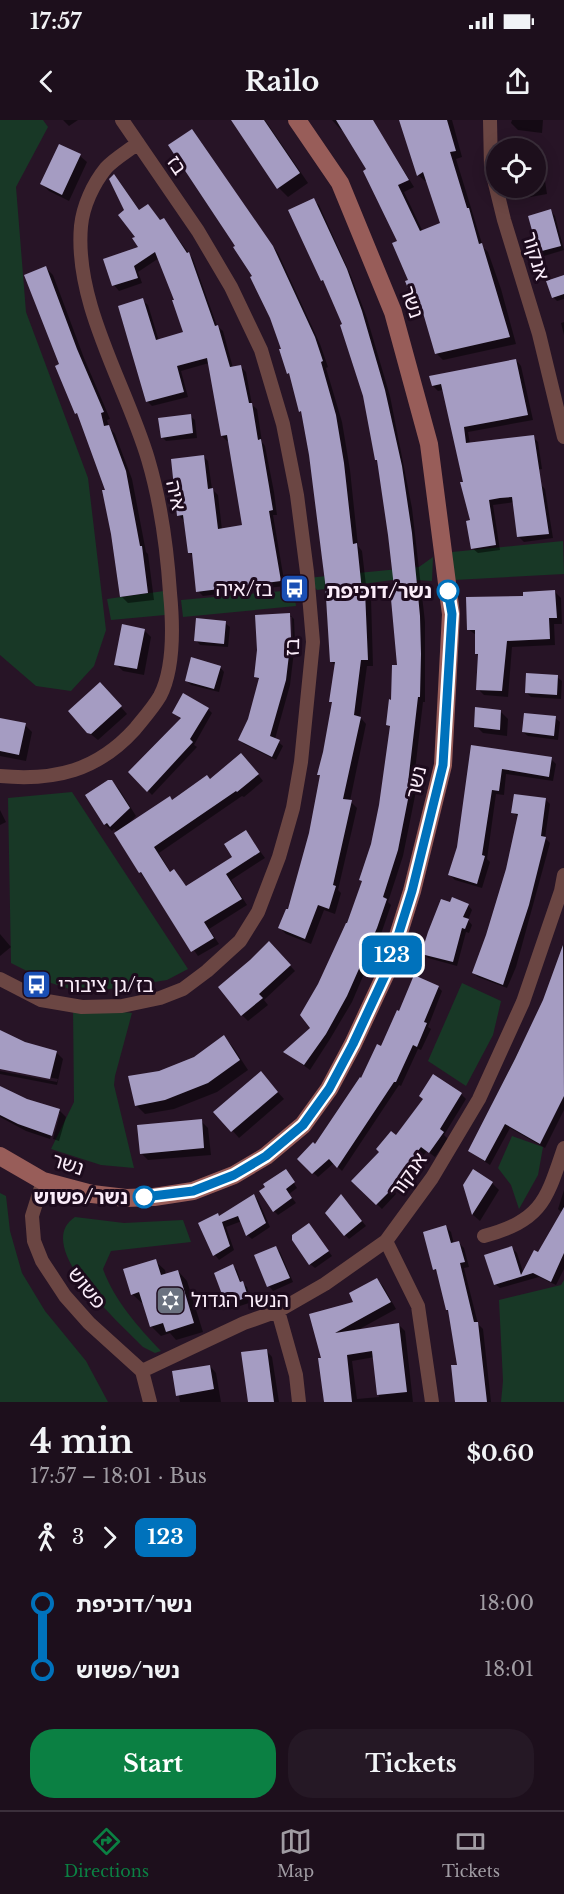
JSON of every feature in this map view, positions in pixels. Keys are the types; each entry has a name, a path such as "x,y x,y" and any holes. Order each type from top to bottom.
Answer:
{"street":[{"name":"בז","path":"0,979 41,1000 82,1007 123,1006 160,998 183,989 240,941 258,912 279,857 293,808 308,701 313,642 298,506 283,424 261,350 231,287 198,231 122,120"},
{"name":"נשר","path":"0,1156 43,1181 92,1194 154,1197 193,1191 234,1175 266,1156 303,1125 334,1080 387,971 412,891 443,765 452,614 429,444 393,312 340,183 297,120"},
{"name":"אנקור","path":"490,120 491,167 504,220 539,334 564,437"},
{"name":"איה","path":"0,776 20,778 55,776 69,773 98,759 123,742 143,719 160,695 170,662 172,620 167,545 150,470 86,292 81,259 81,224 91,191 107,167 138,143"},
{"name":"אנקור","path":"142,1371 244,1323 278,1311 325,1284 386,1241 432,1178 479,1099 523,1002 563,891 564,875"},
{"path":"484,1236 507,1230 526,1220 538,1209 548,1195 564,1148"},
{"name":"פשוש","path":"43,1181 32,1216 34,1240 42,1261 65,1296 89,1323 142,1371"},
{"path":"386,1241 418,1306 432,1402"},
{"path":"278,1311 296,1375 299,1402"},
{"path":"142,1371 150,1402"}],"green space":[{"path":"0,120 43,120 48,127 16,187 26,312 88,478 106,630 94,666 71,691 36,686 0,655"},
{"path":"563,541 564,574 454,580 452,552"},
{"path":"433,557 432,581 400,579 317,590 307,578 419,567"},
{"path":"294,590 296,606 183,617 181,600"},
{"path":"164,591 165,615 111,620 107,599"},
{"path":"72,792 188,969 167,980 103,990 76,991 51,983 11,963 8,798"},
{"path":"462,983 501,1001 493,1035 466,1086 428,1061"},
{"path":"73,1006 132,1013 114,1085 134,1168 101,1165 51,1149 74,1102"},
{"path":"512,1136 543,1147 538,1175 519,1209 511,1185 498,1168"},
{"path":"0,1193 6,1196 10,1231 22,1273 45,1311 86,1361 108,1402 0,1402"},
{"path":"75,1217 124,1223 183,1220 191,1242 111,1251 103,1269 120,1302 135,1323 161,1351 155,1353 143,1347 100,1303 71,1265 64,1246 64,1230"},
{"path":"564,1280 564,1402 501,1402 503,1381 499,1300 561,1285"}],"building":[{"path":"231,120 264,120 300,173 277,189"},
{"path":"336,120 373,120 409,180 398,185 420,231 440,223 423,172 417,176 399,120 447,120 456,151 450,152 479,244 482,243 510,337 435,354 421,306 416,308 405,281 408,280 392,243 397,241 363,171 366,169"},
{"path":"192,129 273,246 315,337 336,415 353,544 357,543 362,591 365,591 368,660 361,660 354,715 361,717 343,799 352,800 333,885 336,886 329,909 318,905 305,939 278,928 288,909 309,833 320,775 317,775 332,702 329,702 335,662 330,662 325,582 309,455 301,411 299,412 289,373 287,374 270,318 250,277 252,276 233,247 235,246 168,145"},
{"path":"59,144 81,154 62,195 40,184"},
{"path":"114,174 139,210 148,204 160,220 164,218 187,253 189,252 215,326 218,325 230,367 241,365 249,403 252,403 258,440 261,439 273,510 269,511 281,581 196,592 192,553 188,553 183,515 177,516 171,459 204,455 208,489 213,488 218,529 242,525 227,435 221,436 207,358 177,366 184,392 146,402 118,306 143,298 156,340 183,332 172,300 174,300 155,252 134,266 138,278 112,286 103,259 138,247 132,238 135,237 118,215 124,210 109,179"},
{"path":"314,198 347,269 385,390 402,466 412,533 420,616 421,654 420,697 418,697 408,783 411,784 398,850 383,897 387,899 377,928 347,996 326,1034 304,1065 283,1052 310,1028 300,1015 318,984 347,923 362,881 359,880 371,844 379,805 390,726 386,725 389,699 391,700 392,665 397,665 390,588 394,587 388,535 377,460 375,460 363,396 340,325 342,324 288,210"},
{"path":"551,209 561,246 538,252 528,216"},
{"path":"46,266 77,349 104,412 101,413 104,426 109,425 126,471 140,546 142,546 148,593 120,597 102,490 105,490 77,413 75,414 55,366 59,364 24,275"},
{"path":"564,275 564,294 552,298 546,281"},
{"path":"516,359 528,415 464,427 466,443 534,435 549,534 517,537 512,497 489,500 496,545 471,549 466,521 470,520 460,482 463,482 441,384 432,386 429,376"},
{"path":"191,414 193,433 161,438 158,418"},
{"path":"555,590 557,618 549,618 550,639 507,641 502,691 476,690 478,654 475,654 475,630 467,630 466,597 523,596 523,592"},
{"path":"290,613 291,638 286,680 270,736 280,740 272,757 238,740 248,719 259,678 254,677 257,650 255,615"},
{"path":"196,618 226,621 224,644 194,641"},
{"path":"122,624 145,629 137,669 114,665"},
{"path":"191,657 221,666 214,689 185,681"},
{"path":"526,673 558,675 557,695 525,693"},
{"path":"100,682 122,706 91,734 87,733 68,711"},
{"path":"183,693 209,708 190,739 193,742 147,792 128,772 181,718 172,713"},
{"path":"475,707 501,710 500,730 474,727"},
{"path":"524,713 556,716 554,736 522,732"},
{"path":"0,718 26,723 19,755 0,751"},
{"path":"471,745 552,757 549,777 502,769 499,791 492,790 482,855 485,856 477,884 448,875 457,847"},
{"path":"241,753 259,774 237,792 154,847 170,872 174,869 186,886 232,857 224,844 246,830 260,852 226,874 242,899 204,922 214,938 191,952 114,833 170,796 172,800 207,775 210,779"},
{"path":"108,780 112,780 130,808 110,827 107,823 104,825 85,795"},
{"path":"514,794 546,798 541,836 546,837 529,905 503,985 472,973 506,869 518,814 511,813"},
{"path":"452,897 469,904 463,917 469,919 465,929 462,928 453,962 421,954 441,899 450,902"},
{"path":"269,941 291,965 259,994 263,998 241,1016 218,987"},
{"path":"563,945 564,1096 540,1144 505,1124 485,1161 468,1151 543,1000"},
{"path":"414,975 439,986 424,1022 427,1023 417,1047 413,1045 396,1082 337,1168 329,1159 312,1174 297,1159 313,1142 315,1144 361,1078 377,1044 381,1046"},
{"path":"0,1030 25,1042 57,1051 50,1079 0,1069"},
{"path":"224,1035 240,1060 208,1083 165,1100 135,1106 128,1076 159,1071 194,1057"},
{"path":"261,1071 278,1092 231,1132 213,1112"},
{"path":"433,1074 462,1093 440,1129 444,1132 429,1153 421,1147 391,1186 393,1188 376,1205 351,1181 379,1152 376,1149 391,1131 396,1135 423,1099 419,1096"},
{"path":"0,1086 27,1099 60,1109 52,1136 0,1115"},
{"path":"202,1119 204,1148 140,1154 137,1125"},
{"path":"286,1169 295,1182 286,1189 292,1198 273,1212 259,1191 265,1187 263,1184"},
{"path":"473,1169 493,1182 472,1215 463,1185"},
{"path":"254,1194 266,1223 246,1236 238,1216 222,1222 230,1246 213,1256 198,1223 218,1213 219,1216"},
{"path":"341,1194 362,1221 344,1236 325,1213"},
{"path":"564,1207 564,1253 551,1282 533,1273 494,1285 484,1255 512,1246 521,1275 534,1250 538,1252"},
{"path":"309,1223 329,1251 309,1265 292,1240 292,1235"},
{"path":"446,1225 451,1243 459,1241 465,1262 460,1263 474,1322 478,1322 487,1402 455,1402 451,1365 457,1365 448,1310 446,1310 436,1269 433,1270 423,1232"},
{"path":"276,1246 290,1278 267,1287 254,1255"},
{"name":"הנשר הגדול","path":"156,1259 161,1275 178,1270 194,1323 166,1332 163,1323 150,1327 139,1292 131,1295 123,1269"},
{"path":"233,1264 240,1282 243,1281 248,1297 226,1305 214,1273"},
{"path":"377,1278 391,1302 335,1333 399,1323 407,1392 377,1395 372,1351 347,1355 352,1402 324,1402 318,1358 321,1358 309,1314 353,1302 349,1293"},
{"path":"267,1349 274,1402 248,1402 241,1352"},
{"path":"210,1365 214,1389 176,1396 172,1371"}],"bus line":[{"name":"123","path":"144,1197 193,1191 234,1175 266,1156 303,1125 329,1089 353,1044 387,971 412,891 443,765 452,614 448,591"}],"place":[{"name":"בז/איה","path":"294,589"},
{"name":"נשר/דוכיפת","path":"448,591"},
{"name":"בז/גן ציבורי","path":"37,985"},
{"name":"נשר/פשוש","path":"144,1197"},
{"name":"הנשר הגדול","path":"170,1300"}]}
